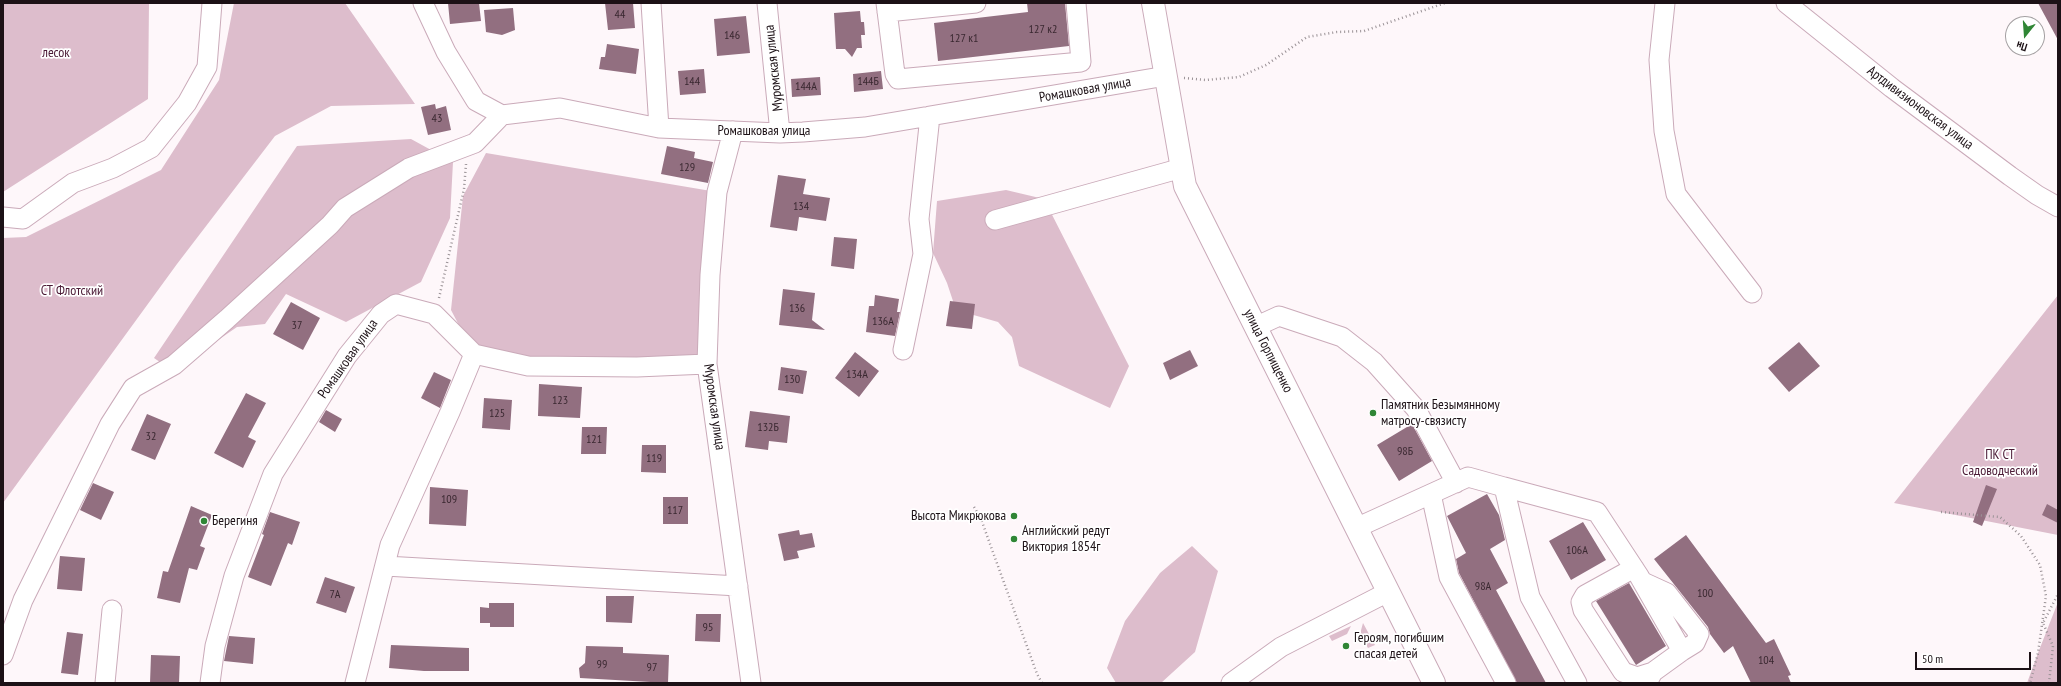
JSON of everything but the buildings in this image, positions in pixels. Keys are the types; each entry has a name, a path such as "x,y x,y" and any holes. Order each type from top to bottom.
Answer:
{"main road":[{"name":"улица Горпищенко","path":"1153,3 1185,186 1434,683"}],"street":[{"path":"3,217 23,219 73,183 113,168 151,148 187,103 207,67 212,3"},
{"path":"3,655 23,600 110,424 134,388 174,365 330,225 345,208 409,168 475,143 502,115 476,101 446,52 423,3"},
{"path":"651,3 659,128"},
{"name":"Муромская улица","path":"767,3 780,133"},
{"path":"976,3 887,8 895,74 898,79 1081,62 1076,3"},
{"path":"1666,3 1659,60 1664,131 1676,194 1752,293"},
{"name":"Артдивизионовская улица","path":"1786,3 1942,125 2037,195 2058,207"},
{"name":"Ромашковая улица","path":"502,115 560,108 659,128 780,133 865,127 1166,76"},
{"path":"903,350 924,254 919,219 930,116"},
{"name":"Муромская улица","path":"733,131 717,192 710,275 707,364 751,683"},
{"path":"995,220 1182,168"},
{"name":"Ромашковая улица","path":"210,683 215,646 234,576 273,474 347,356 381,314 396,304 434,314"},
{"path":"434,314 474,354 528,366 638,367 707,364"},
{"path":"1255,327 1279,316 1342,336 1374,362 1416,410 1456,483"},
{"path":"355,683 390,545 450,412 474,354"},
{"path":"1356,528 1468,477 1597,512 1638,575 1682,651 1650,677 1637,677 1623,672 1583,610 1580,602 1586,595 1638,575"},
{"path":"1504,487 1530,597 1577,683"},
{"path":"1431,494 1449,577 1506,683"},
{"path":"385,566 738,586"},
{"path":"1231,683 1280,647 1388,592"},
{"path":"105,683 112,610"}],"path":[{"path":"1166,76 1206,80 1239,76 1266,65 1307,37 1337,32 1364,31 1445,3"},
{"path":"434,314 444,279 464,189 466,158 475,143"},
{"path":"974,507 981,519 1037,674 1042,683"},
{"path":"1941,512 2000,517 2021,536 2040,565 2046,596 2038,653 2030,683"},
{"path":"2043,623 2058,594"},
{"path":"2043,623 2053,646 2050,683"}],"green space":[{"name":"лесок","path":"3,3 149,3 148,99 3,192"},
{"name":"СТ Флотский","path":"234,3 345,3 415,104 331,106 275,136 177,264 3,503 3,238 26,237 161,170 219,80"},
{"path":"411,139 453,162 450,218 421,282 346,322 286,294 265,324 237,327 173,371 154,358 297,146"},
{"path":"486,153 717,192 707,364 637,367 474,354 451,310 463,196"},
{"path":"1006,190 1044,199 1129,366 1110,408 1019,366 1012,337 998,322 956,310 947,283 933,253 937,201"},
{"name":"ПК СТ Садоводческий","path":"2058,295 2058,535 1894,503"},
{"path":"1192,546 1218,571 1195,652 1161,683 1116,683 1107,668 1125,621 1160,573"},
{"path":"2058,602 2058,683 2027,683 2038,653"},
{"path":"1363,623 1375,645 1368,648 1360,634"},
{"path":"1351,626 1347,634 1332,641 1329,636"}],"place":[{"name":"Памятник Безымянному матросу-связисту","path":"1373,413"},
{"name":"Высота Микрюкова","path":"1014,516"},
{"name":"Берегиня","path":"204,521"},
{"name":"Английский редут Виктория 1854г","path":"1014,539"},
{"name":"Героям, погибшим спасая детей","path":"1346,646"}]}
